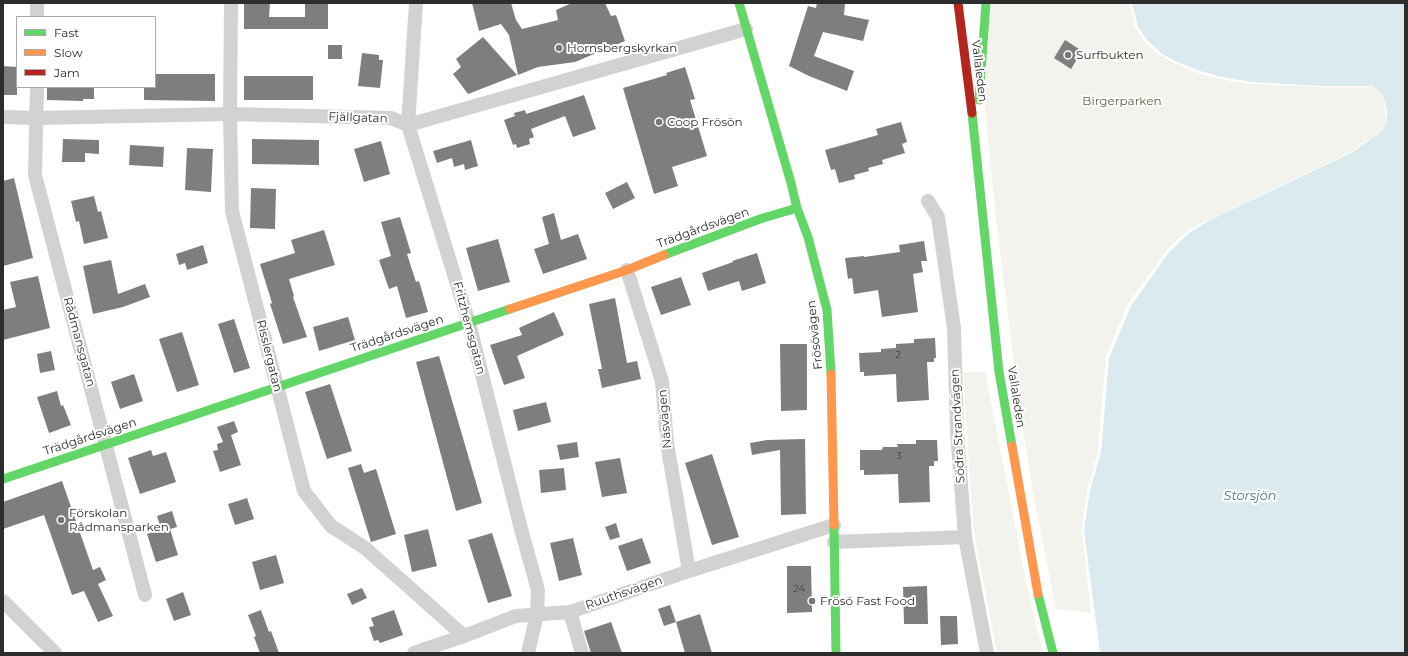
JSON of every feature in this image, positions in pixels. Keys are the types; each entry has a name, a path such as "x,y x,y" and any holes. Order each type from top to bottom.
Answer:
{"street":[{"path":"37,3 37,16"},
{"name":"Risslergatan","path":"231,3 230,114 232,210 276,387 304,491 330,526 365,548 464,636"},
{"name":"Fritzhemsgatan","path":"416,3 408,125 469,323 538,590 537,614 528,653"},
{"name":"Frösövägen","path":"739,3 797,208 808,237 827,310 830,362 836,653"},
{"name":"Vallaleden","path":"958,3 976,142 999,372 1037,590 1053,653"},
{"name":"Vallaleden","path":"976,142 986,3"},
{"path":"408,125 746,29"},
{"name":"Rådmansgatan","path":"37,88 34,175 145,595"},
{"name":"Fjällgatan","path":"3,117 36,118 230,114 391,118 408,125"},
{"name":"Södra Strandvägen","path":"928,201 938,217 954,328 957,432 965,537 988,653"},
{"name":"Trädgårdsvägen","path":"3,479 626,270 688,245 725,233 760,219 797,208"},
{"name":"Näsvägen","path":"626,270 662,382 667,443 689,571"},
{"name":"Ruuthsvägen","path":"414,653 516,616 570,612 689,571 834,525"},
{"path":"834,542 965,537"},
{"path":"3,601 55,653"},
{"path":"570,612 582,653"}],"green space":[{"name":"Birgerparken","path":"992,3 1129,3 1135,27 1144,41 1159,55 1198,73 1224,80 1252,84 1321,87 1372,87 1383,95 1386,124 1380,132 1351,152 1190,229 1167,250 1128,304 1106,356 1098,452 1087,490 1082,529 1091,613 1056,609 1034,498 1021,418 996,218 984,98"},
{"path":"985,371 1028,592 1043,653 997,653 973,527 963,373"}],"water":[{"name":"Storsjön","path":"1132,3 1405,3 1405,653 1100,653 1084,530 1090,490 1101,453 1109,358 1131,306 1169,252 1189,233 1212,219 1351,153 1381,132 1386,124 1387,111 1383,95 1372,86 1322,86 1252,82 1226,78 1200,71 1177,62 1162,54 1146,39 1138,26"}],"building":[{"path":"244,3 270,3 269,17 305,17 305,3 328,3 328,29 244,29"},
{"name":"Hornsbergskyrkan","path":"472,3 511,3 516,20 522,29 558,20 556,10 572,3 605,3 611,16 616,15 625,41 575,62 538,67 518,75 509,35 501,24 479,31"},
{"path":"817,3 845,3 844,15 869,20 863,41 823,32 814,56 854,71 847,91 809,76 789,66 808,6 816,8"},
{"path":"483,37 517,75 468,94 453,74 461,67 456,59"},
{"name":"Surfbukten","path":"1065,40 1082,51 1071,69 1054,58"},
{"path":"328,45 342,45 342,59 328,59"},
{"path":"362,53 379,55 379,60 383,60 380,88 358,86"},
{"path":"3,66 16,67 17,95 3,95"},
{"path":"685,67 695,99 690,100 707,156 672,167 678,186 654,194 623,88 667,75 666,73"},
{"path":"156,74 215,74 215,101 144,100 144,88 156,88"},
{"path":"244,76 313,76 313,100 244,100"},
{"path":"47,88 94,88 94,99 83,99 83,101 47,100"},
{"path":"584,95 596,129 573,137 565,116 531,129 534,137 529,139 530,144 517,148 516,144 513,145 504,120 515,116 514,113 525,110 526,114"},
{"path":"901,122 907,142 902,144 905,153 882,160 883,164 868,168 869,171 854,175 855,179 839,183 835,169 831,170 825,150 878,135 876,129"},
{"path":"63,139 99,140 99,154 85,153 85,162 62,162"},
{"path":"252,139 319,140 319,165 252,164"},
{"path":"471,140 478,166 465,170 464,164 454,167 452,158 437,163 433,151"},
{"path":"381,141 390,174 364,182 354,149"},
{"path":"130,145 164,147 163,167 129,165"},
{"path":"187,148 213,149 211,192 185,190"},
{"path":"14,178 33,258 3,266 3,181"},
{"path":"627,182 635,198 613,209 605,193"},
{"path":"251,188 276,189 275,229 250,228"},
{"path":"94,196 98,212 101,211 108,238 84,244 79,221 76,222 71,201"},
{"path":"554,213 561,240 578,234 587,259 543,274 534,249 549,244 542,217"},
{"path":"400,217 411,253 407,254 416,282 419,281 428,312 406,318 397,286 389,289 379,260 391,256 381,222"},
{"path":"324,230 335,265 289,279 293,297 307,337 283,344 270,304 272,303 260,264 295,253 291,240"},
{"path":"498,239 510,282 478,291 466,248"},
{"path":"924,241 927,261 921,261 923,272 913,274 918,312 882,317 878,290 854,294 852,278 848,279 845,258 900,252 899,245"},
{"path":"203,245 208,263 187,270 185,263 179,265 176,254"},
{"path":"757,253 766,283 742,291 739,281 708,291 702,273"},
{"path":"111,260 118,294 145,284 150,297 123,307 93,314 83,266"},
{"path":"38,276 50,328 3,340 3,310 16,307 10,282"},
{"path":"681,277 691,305 661,315 651,287"},
{"path":"615,298 627,363 637,361 641,379 602,388 598,369 602,369 589,304"},
{"path":"554,312 564,335 517,356 525,378 504,385 490,345 522,335 519,328"},
{"path":"348,317 355,340 319,351 313,327"},
{"path":"234,319 250,368 234,373 218,324"},
{"path":"182,332 199,385 177,392 159,339"},
{"path":"935,338 936,358 934,358 934,362 927,362 929,400 897,402 896,374 864,376 864,372 860,372 859,353 881,352 881,349 896,348 896,344 914,343 914,339"},
{"path":"780,344 807,344 807,410 781,411"},
{"path":"51,351 55,370 40,373 37,354"},
{"path":"439,356 482,503 456,511 416,362"},
{"path":"134,374 143,401 120,409 111,382"},
{"path":"330,384 352,451 327,459 305,392"},
{"path":"57,391 61,406 63,405 71,425 49,433 37,397"},
{"path":"546,402 551,422 518,431 513,410"},
{"path":"234,421 238,432 231,435 241,465 220,472 213,451 218,450 217,444 223,442 217,427"},
{"path":"805,439 806,514 781,515 780,450 752,455 750,443 767,440"},
{"path":"916,440 937,440 938,461 934,461 934,466 929,466 930,502 899,503 898,474 864,475 864,470 860,470 860,450 882,450 883,447 898,447 897,444 916,444"},
{"path":"577,442 579,457 560,460 557,445"},
{"path":"151,450 153,456 166,452 176,482 140,494 128,458"},
{"path":"712,454 739,537 712,545 685,463"},
{"path":"620,458 627,493 602,497 595,462"},
{"path":"361,464 364,473 376,469 396,534 371,542 348,468"},
{"path":"564,468 566,490 541,493 539,470"},
{"name":"Förskolan Rådmansparken","path":"62,481 93,570 100,567 106,580 98,584 113,616 98,622 84,591 72,595 44,515 3,529 3,502"},
{"path":"247,498 254,519 235,525 228,504"},
{"path":"172,511 177,527 170,529 178,555 156,562 147,534 161,529 157,516"},
{"path":"616,523 620,537 610,540 605,527"},
{"path":"428,529 437,566 412,572 404,535"},
{"path":"492,533 512,596 488,603 468,540"},
{"path":"573,538 582,575 559,581 550,543"},
{"path":"642,538 651,563 627,571 618,546"},
{"path":"276,555 284,583 260,590 252,562"},
{"path":"787,566 811,566 812,612 787,613"},
{"path":"927,586 928,624 904,624 903,587"},
{"path":"362,588 367,598 352,605 347,594"},
{"path":"183,592 191,615 174,621 166,599"},
{"path":"670,605 676,622 664,626 658,609"},
{"path":"261,610 279,653 260,653 254,637 256,636 248,615"},
{"path":"394,610 403,635 380,643 378,640 374,641 369,627 374,626 371,618"},
{"path":"700,614 712,653 685,653 676,622"},
{"path":"940,616 957,616 958,644 941,645"},
{"path":"611,622 622,653 591,653 584,631"}],"traffic: fast":[{"path":"739,3 797,208 808,237 827,310 831,374"},
{"path":"979,100 986,3"},
{"path":"972,113 999,372 1012,446"},
{"path":"664,255 760,219 797,208"},
{"path":"3,479 510,309"},
{"path":"834,525 836,653"},
{"path":"1038,594 1053,653"}],"traffic: slow":[{"path":"510,309 627,270 664,255"},
{"path":"831,374 834,525"},
{"path":"1012,446 1038,594"}],"traffic: jam":[{"path":"958,3 972,113"}],"place":[{"name":"Hornsbergskyrkan","path":"559,48"},
{"name":"Surfbukten","path":"1068,55"},
{"name":"Coop Frösön","path":"659,122"},
{"name":"Förskolan Rådmansparken","path":"61,520"},
{"name":"Frösö Fast Food","path":"812,601"}]}
